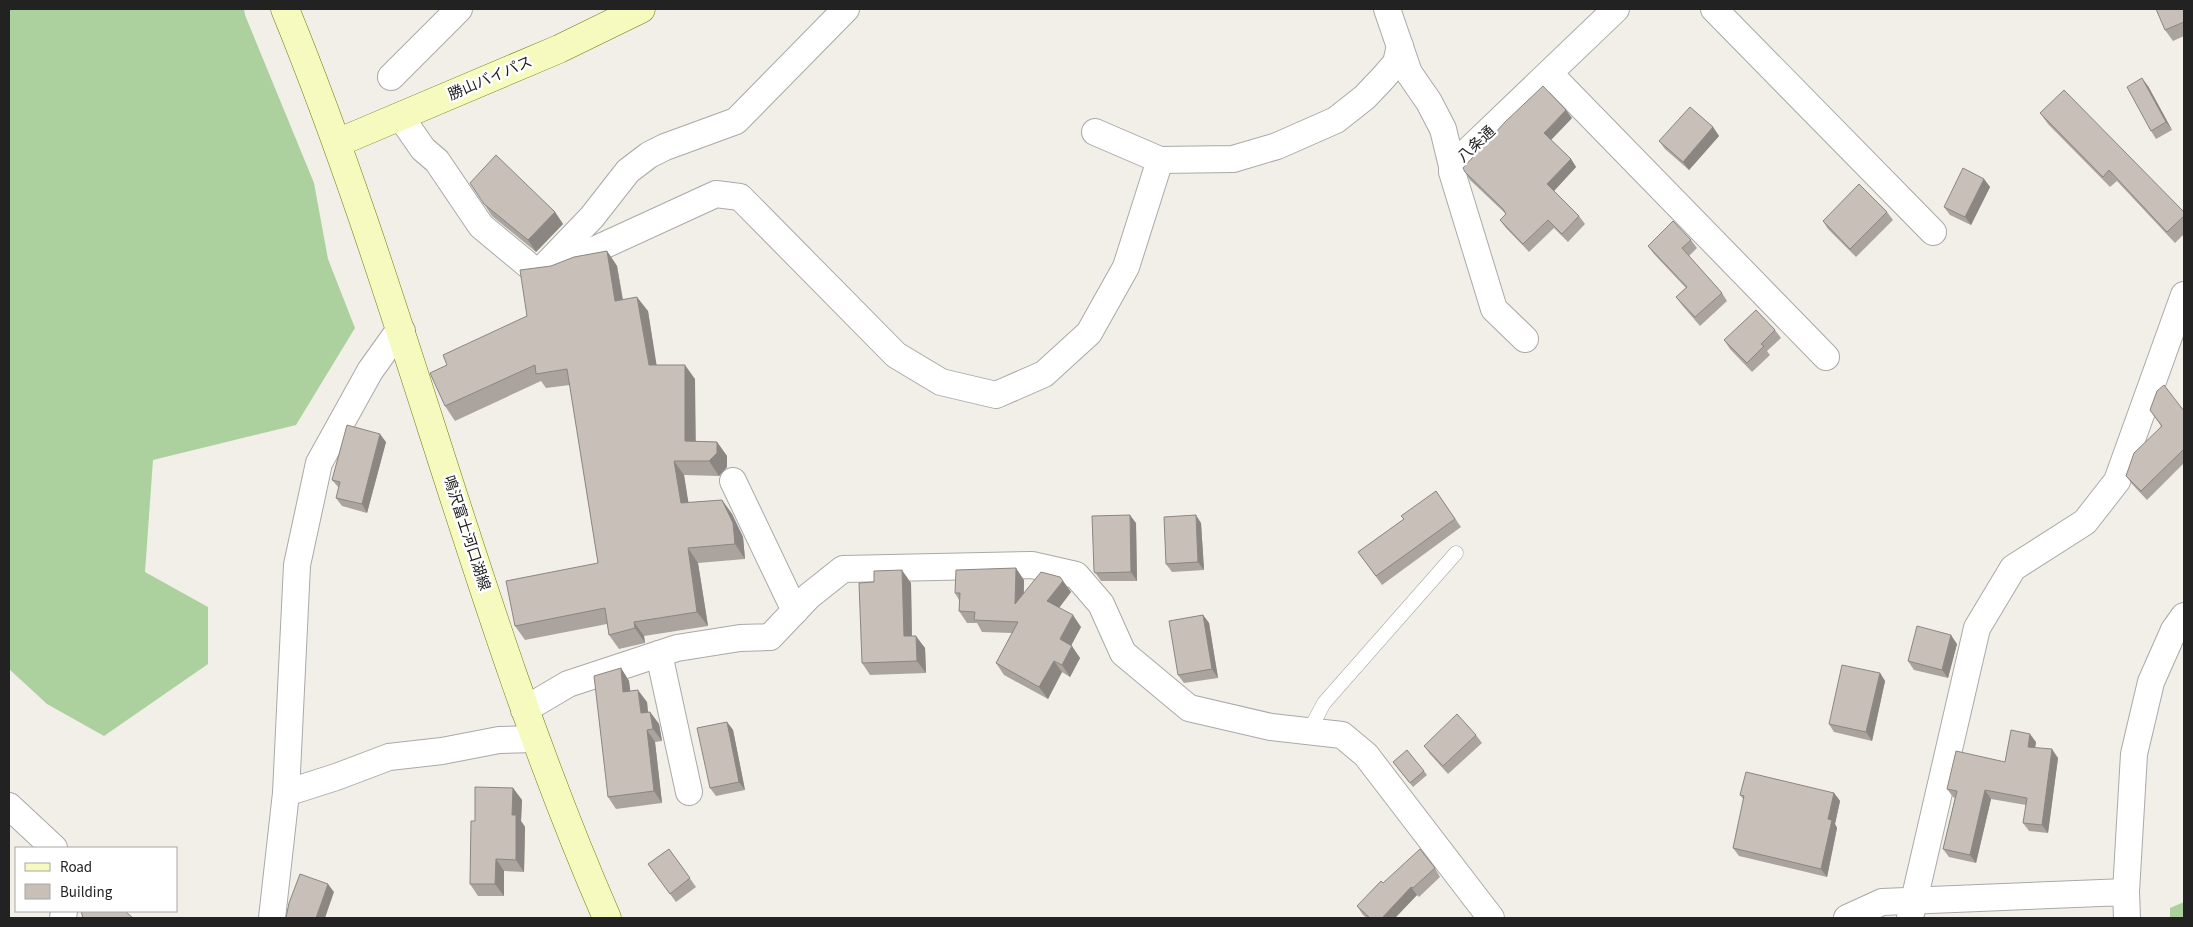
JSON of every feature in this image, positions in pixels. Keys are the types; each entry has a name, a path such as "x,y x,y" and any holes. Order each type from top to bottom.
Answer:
{"main road":[{"name":"鳴沢富士河口湖線","path":"285,9 337,143 402,331 534,740 607,918"},
{"name":"勝山バイパス","path":"337,143 559,49 641,9"}],"street":[{"path":"391,77 459,9"},
{"path":"543,269 592,217 628,172 649,155 665,147 736,120 846,9"},
{"path":"1387,9 1409,73 1429,102 1443,129 1452,166"},
{"name":"八条通","path":"1525,339 1494,309 1452,172 1452,166 1616,9"},
{"path":"1714,9 1933,232"},
{"path":"1096,132 1160,160 1233,159 1277,146 1336,120 1365,97 1396,63 1400,46"},
{"path":"1550,74 1826,357"},
{"path":"400,116 423,149 438,161 480,226 534,270 559,266 716,194 740,197 896,356 941,382 996,395 1044,374 1089,333 1126,267 1160,160"},
{"path":"1912,910 1976,628 2013,568 2085,522 2117,481 2179,328 2184,295"},
{"path":"272,918 286,793 297,565 319,463 370,371 395,336 402,331"},
{"path":"733,481 795,611"},
{"path":"524,710 568,684 659,654 686,647 740,638 770,638 809,596 843,570 1032,565 1076,575 1101,604 1123,652 1189,708 1271,727 1342,735 1366,755 1491,918"},
{"path":"2127,918 2126,892 2134,754 2152,682 2174,630 2184,616"},
{"path":"659,654 689,792"},
{"path":"286,793 389,757 442,751 500,740 534,740"},
{"path":"9,806 53,847"},
{"path":"1847,918 1882,902 1912,910 2126,892"}],"lane":[{"path":"1308,731 1324,703 1456,553"}],"green space":[{"path":"9,9 244,9 314,183 328,259 355,328 296,425 153,460 145,572 208,607 208,664 104,736 47,704 9,669"},
{"path":"2184,902 2184,918 2170,918 2170,908"}],"building":[{"path":"2156,9 2184,9 2184,22 2165,30"},
{"path":"2142,78 2166,122 2151,131 2127,87"},
{"path":"1543,86 1566,110 1544,133 1571,159 1547,184 1579,216 1562,234 1548,220 1523,244 1500,220 1506,214 1503,209 1463,168 1505,122"},
{"path":"2064,90 2184,212 2184,216 2167,232 2109,170 2103,177 2040,113"},
{"path":"1690,107 1713,127 1683,162 1659,141"},
{"path":"496,155 555,212 528,240 484,204 470,183"},
{"path":"1963,168 1984,179 1965,217 1944,207"},
{"path":"1859,184 1887,212 1850,249 1823,221"},
{"path":"1673,221 1691,240 1682,248 1722,293 1695,317 1676,297 1687,287 1648,246"},
{"path":"607,251 615,301 637,297 649,365 685,365 685,441 717,442 717,453 709,461 674,461 681,503 722,500 733,523 735,544 688,548 697,612 634,622 635,628 609,635 605,608 515,626 506,581 598,563 567,369 536,374 535,365 445,406 430,373 447,365 443,355 527,316 520,270 551,266 574,257"},
{"path":"1756,310 1775,330 1761,344 1764,346 1747,363 1724,340"},
{"path":"2164,385 2184,411 2184,449 2141,491 2126,476 2134,453 2162,426 2150,410 2157,391"},
{"path":"347,425 380,434 362,504 336,498 340,482 332,480"},
{"path":"1436,491 1455,519 1376,576 1358,552 1404,519 1401,516"},
{"path":"1130,515 1131,572 1095,573 1092,516"},
{"path":"1196,515 1198,562 1166,564 1164,517"},
{"path":"1016,568 1015,604 1041,572 1060,577 1063,581 1047,601 1073,615 1060,639 1072,646 1062,665 1054,661 1039,687 996,663 1018,622 974,620 975,612 959,611 960,593 955,593 956,570"},
{"path":"902,570 904,636 916,636 917,661 862,663 859,583 874,582 874,571"},
{"path":"1203,615 1212,669 1178,675 1169,621"},
{"path":"1917,626 1951,635 1942,670 1908,661"},
{"path":"1842,665 1880,673 1866,732 1829,724"},
{"path":"621,668 623,692 638,690 641,713 650,712 653,729 647,730 654,791 608,797 594,676"},
{"path":"1457,714 1476,735 1443,766 1424,746"},
{"path":"727,722 739,782 710,788 697,728"},
{"path":"2011,730 2030,734 2028,747 2052,749 2042,825 2023,823 2027,798 1985,790 1970,855 1943,849 1957,791 1947,789 1956,751 2005,762"},
{"path":"1407,750 1424,771 1410,783 1393,762"},
{"path":"1746,772 1834,793 1828,819 1832,820 1821,869 1733,848 1744,796 1740,795"},
{"path":"475,787 513,788 512,815 516,815 516,860 496,859 495,884 470,884 471,821 475,821"},
{"path":"669,849 690,878 670,894 648,864"},
{"path":"1420,849 1435,868 1413,888 1411,887 1382,918 1370,918 1357,906 1381,881 1383,883"},
{"path":"300,874 328,884 316,918 286,918 289,903"},
{"path":"81,912 126,912 133,918 83,918"}]}
